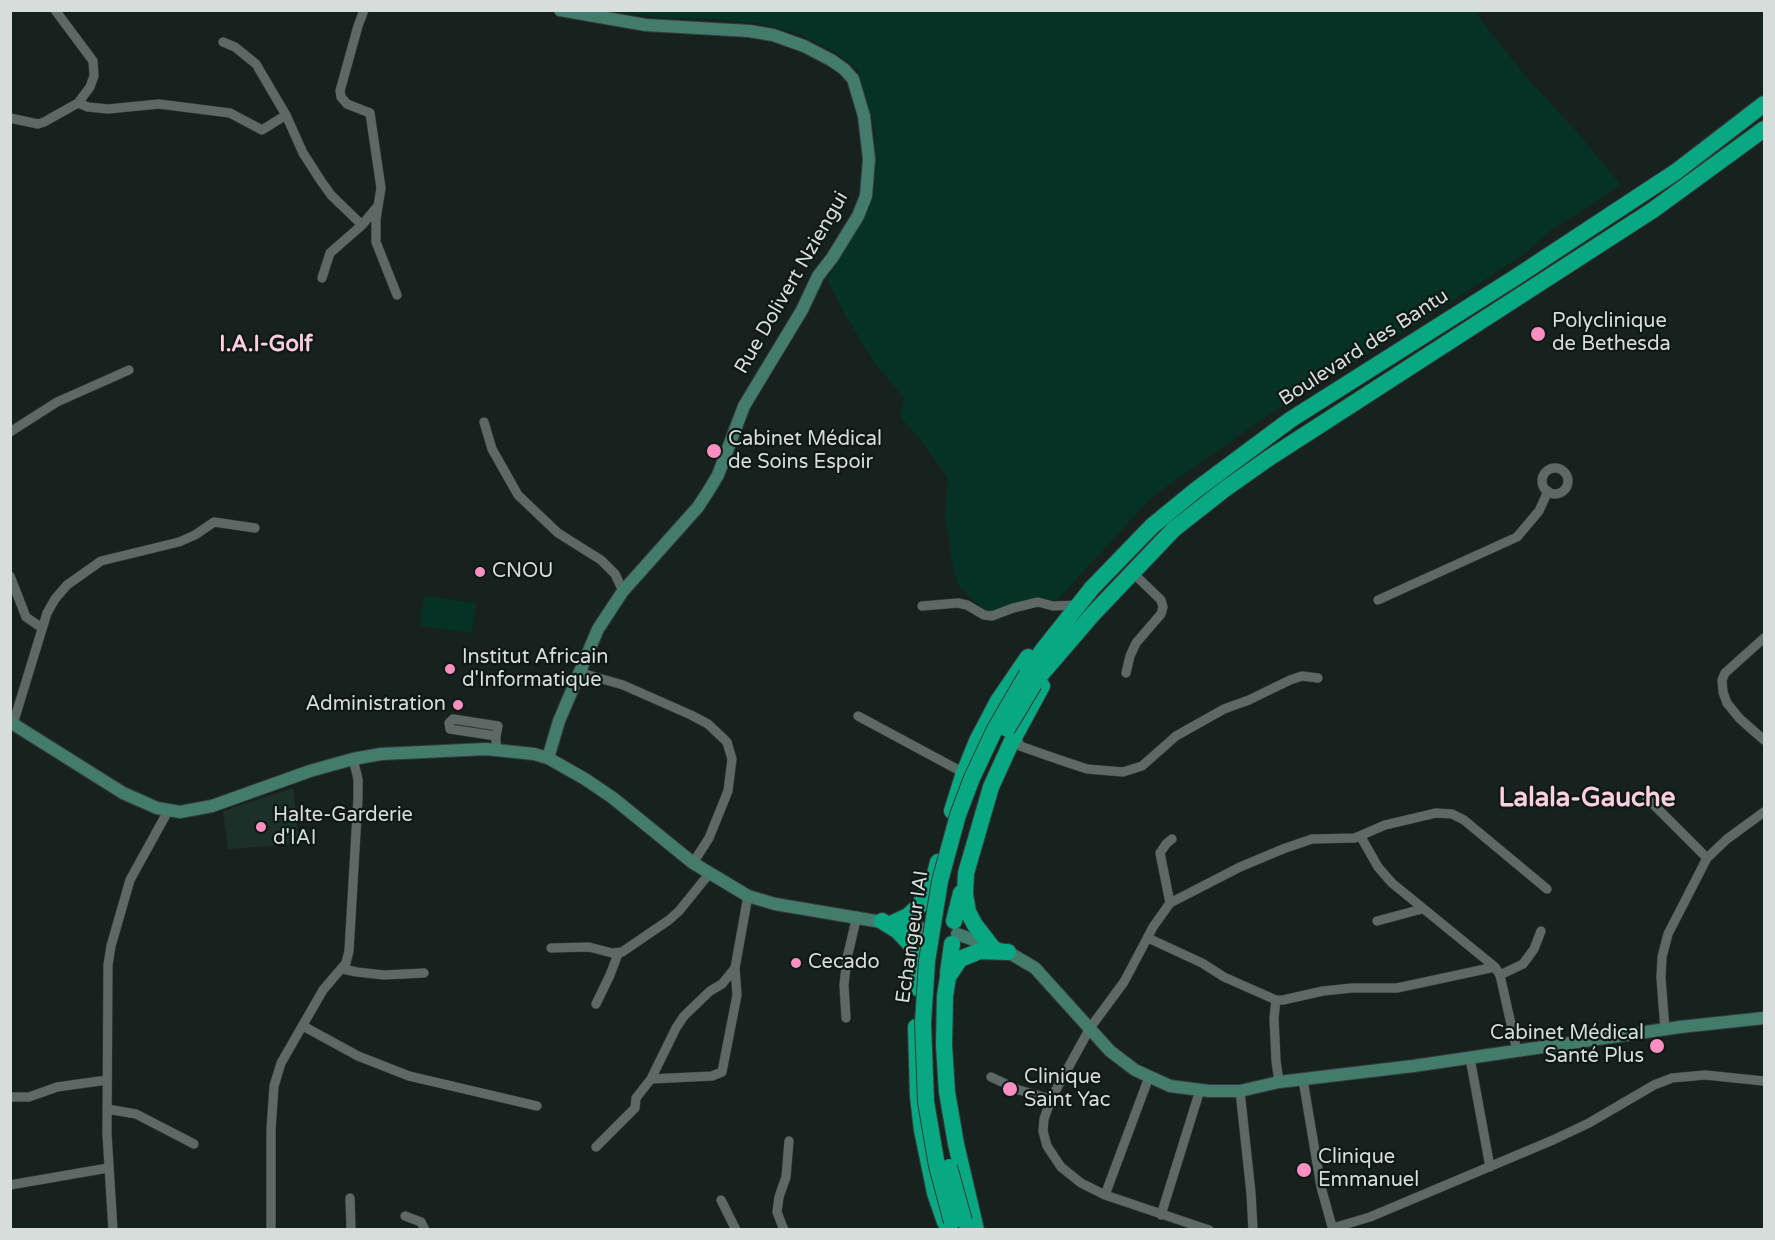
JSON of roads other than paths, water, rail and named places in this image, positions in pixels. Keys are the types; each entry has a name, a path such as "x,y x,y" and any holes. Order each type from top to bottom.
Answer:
{"highway":[{"name":"Boulevard des Bantu","path":"1032,676 1042,651 1078,604 1152,526 1196,490 1290,420 1516,277 1668,177 1764,104"},
{"name":"Boulevard des Bantu","path":"1032,676 1174,530 1269,458 1653,210 1764,129"},
{"path":"957,1227 928,1164 918,1096 915,1055 919,981 935,874 964,773 990,716 1019,669 1047,632 1078,604"},
{"path":"957,1227 956,1144 947,1092 944,1019 948,977 965,880 976,835 992,787 1015,734 1039,691 1093,614"},
{"name":"Echangeur IAI","path":"957,1227 937,1166 926,1102 923,1023 927,961 940,881 972,778 995,729 1032,676"},
{"path":"919,981 916,955 912,946 894,924 908,916 920,905 935,874"},
{"path":"965,880 968,912 987,945"},
{"path":"948,977 954,964 969,954 990,950 1008,952"}],"street":[{"path":"10,118 38,124 78,103 87,93 94,76 93,61 56,10"},
{"path":"364,10 340,91 343,100 351,107 370,113 380,180 376,242 397,295"},
{"name":"Rue Dolivert Nziengui","path":"548,758 559,721 598,629 623,591 698,507 709,490 718,475 744,406 802,310 818,276 858,216 866,196 868,181 868,136 853,79 831,60 790,40 749,31 646,26 560,10"},
{"path":"223,42 235,47 256,64 286,115 303,153 321,181 331,195 362,225"},
{"path":"78,103 88,107 108,109 159,104 210,110 239,116 261,130 286,115"},
{"path":"322,278 330,253 362,225 378,205"},
{"path":"10,432 57,402 129,370"},
{"path":"484,422 492,449 518,495 558,533 601,560 615,574 623,591"},
{"path":"1378,600 1517,537 1539,511 1548,491"},
{"path":"255,528 214,522 195,535 179,542 101,561 67,585 55,599 42,628 12,723 123,793 142,803 180,812 212,806 310,771 381,754 425,750 496,750 534,754 565,767 613,798 693,863 748,896 774,904 926,929"},
{"path":"1126,673 1136,643 1161,614 1163,607 1161,600 1132,572"},
{"path":"10,576 26,617 42,628"},
{"path":"922,606 958,603 967,605 984,615 992,616 1038,602 1053,606 1078,604"},
{"path":"1764,638 1737,661 1725,673 1722,680 1727,703 1740,719 1764,740"},
{"path":"578,672 623,685 691,715 708,724 727,742 732,759 728,791 708,838 693,863"},
{"path":"1015,734 1020,747 1031,751 1088,769 1123,772 1142,766 1176,736 1224,709 1302,676 1318,678"},
{"path":"858,716 964,773"},
{"path":"496,736 450,729 448,723 453,719 498,726 496,750"},
{"path":"271,1230 271,1130 277,1074 323,990 346,963 349,951 358,798 358,779 353,759"},
{"path":"1647,798 1707,858"},
{"path":"113,1230 108,1168 107,1109 107,986 111,946 130,880 168,811"},
{"path":"1665,1030 1661,978 1665,944 1707,858 1727,839 1764,812"},
{"path":"1209,1230 1105,1195 1071,1177 1047,1146 1043,1131 1044,1119 1051,1099 1090,1028 1124,982 1153,927 1170,903 1240,867 1312,839 1360,837 1385,825 1436,813 1452,814 1464,820 1547,889"},
{"path":"1360,837 1383,874 1497,971 1517,1051"},
{"path":"1170,903 1161,853 1162,848 1172,839"},
{"path":"596,1004 618,954 669,920 709,874"},
{"path":"651,1079 712,1076 722,1072 737,995 735,968 748,896"},
{"path":"1377,921 1422,909"},
{"path":"926,929 940,914 947,915 955,933 1008,952 1035,968 1122,1062 1170,1086 1200,1090 1240,1091 1279,1082 1764,1018"},
{"path":"846,1018 844,985 847,958 857,916"},
{"path":"926,929 932,947 938,949 955,933"},
{"path":"1148,938 1202,963 1224,977 1276,1000 1342,989 1397,988 1514,970 1523,964 1534,950 1541,931"},
{"path":"551,948 589,947 618,954"},
{"path":"596,1147 635,1108 636,1098 651,1079 684,1016 710,991 722,984 735,968"},
{"path":"342,969 384,975 424,973"},
{"path":"1276,1000 1276,1054 1279,1082"},
{"path":"303,1026 358,1056 409,1076 537,1106"},
{"path":"1470,1058 1490,1167"},
{"path":"1303,1080 1321,1187 1333,1229 1370,1217 1589,1123 1647,1088 1672,1078 1705,1075 1764,1081"},
{"path":"991,1077 1019,1090 1051,1099"},
{"path":"1105,1195 1112,1171 1149,1077"},
{"path":"10,1097 30,1097 57,1087 107,1080"},
{"path":"1161,1215 1200,1090"},
{"path":"1240,1091 1253,1230"},
{"path":"107,1109 136,1114 194,1144"},
{"path":"784,1230 777,1212 786,1177 789,1142"},
{"path":"10,1185 108,1168"},
{"path":"350,1198 351,1230"},
{"path":"721,1200 736,1230"},
{"path":"405,1216 416,1218 421,1222 424,1230"}],"place":[{"name":"Polyclinique de Bethesda","path":"1538,334"},
{"name":"Cabinet Médical de Soins Espoir","path":"714,451"},
{"name":"CNOU","path":"480,572"},
{"name":"Institut Africain d'Informatique","path":"450,669"},
{"name":"Administration","path":"458,705"},
{"name":"Halte-Garderie d'IAI","path":"261,827"},
{"name":"Cecado","path":"796,963"},
{"name":"Cabinet Médical Santé Plus","path":"1657,1046"},
{"name":"Clinique Saint Yac","path":"1010,1089"},
{"name":"Clinique Emmanuel","path":"1304,1170"}],"district":[{"name":"I.A.I-Golf","path":"266,345"},
{"name":"Lalala-Gauche","path":"1587,799"}]}
